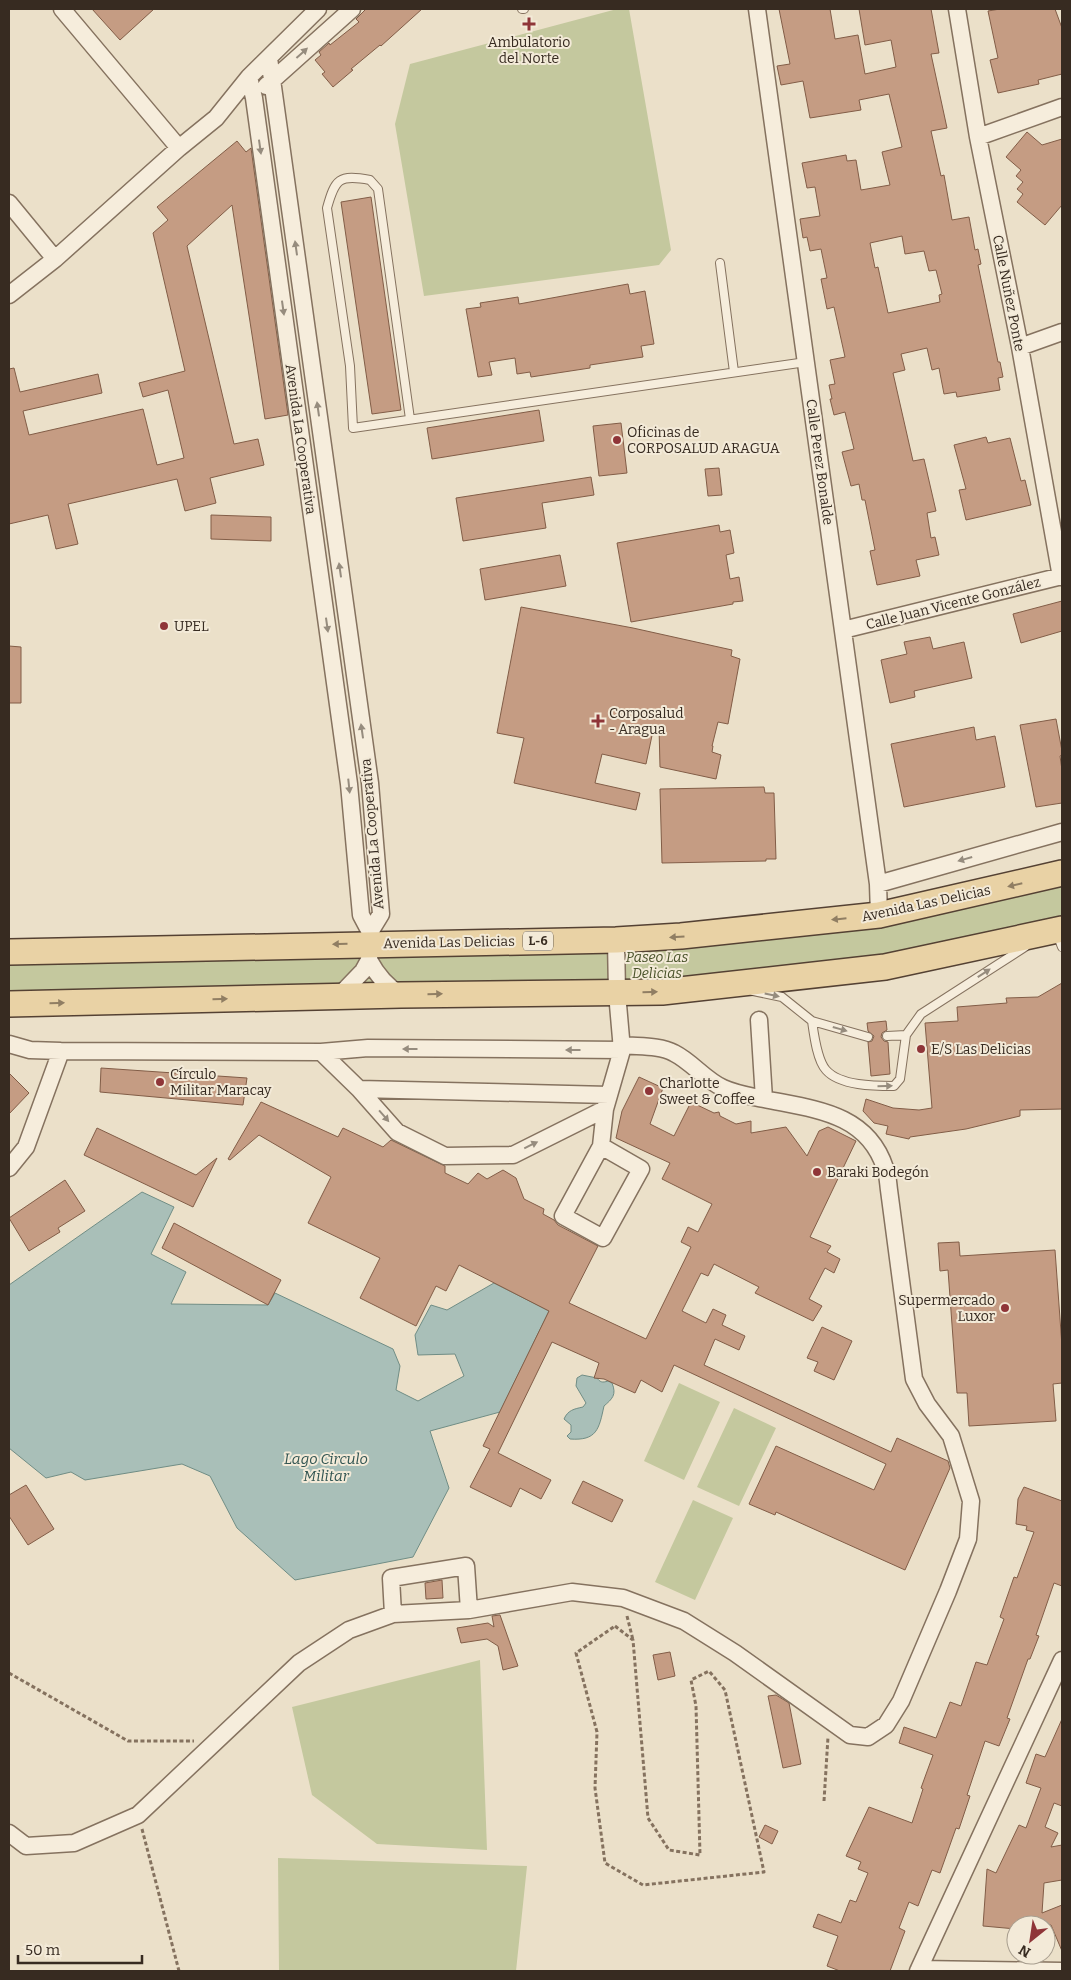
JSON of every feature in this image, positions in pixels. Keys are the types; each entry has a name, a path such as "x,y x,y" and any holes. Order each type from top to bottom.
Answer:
{"main road":[{"name":"Avenida Las Delicias","path":"9,952 616,940 681,936 879,915 1062,873"},
{"path":"9,1004 338,996 662,992 885,967 1057,935"}],"street":[{"path":"62,9 179,148"},
{"path":"216,118 249,77 318,9"},
{"path":"9,295 55,259 179,148 216,118 254,98 352,9"},
{"name":"Calle Perez Bonalde","path":"757,9 878,884 879,915"},
{"name":"Calle Nuñez Ponte","path":"957,9 978,137 1020,347 1062,576"},
{"name":"Avenida La Cooperativa","path":"269,58 370,783 381,914 370,945"},
{"name":"Avenida La Cooperativa","path":"249,77 254,98 349,784 361,915 370,945"},
{"path":"978,137 1062,107"},
{"path":"9,203 55,259"},
{"path":"1020,347 1062,332"},
{"name":"Calle Juan Vicente González","path":"843,630 1062,576"},
{"path":"878,884 1062,832"},
{"path":"601,1146 641,1169 603,1238 563,1216 601,1146 607,1102 622,1048 617,993 616,940"},
{"path":"370,945 375,971 391,989 402,995"},
{"path":"338,996 363,971 370,945"},
{"path":"759,1020 764,1099"},
{"path":"9,1044 30,1050 61,1051 321,1052 368,1048 653,1048 672,1052 723,1088 764,1099 828,1112 845,1119 862,1131 874,1145 885,1167 914,1380 927,1404 951,1436 971,1502 968,1539 948,1592 900,1701 886,1725 868,1737 850,1735 735,1653 684,1621 623,1598 572,1592 468,1610 393,1614 349,1630 299,1663 138,1815 74,1843 26,1846 9,1833"},
{"path":"9,1168 26,1147 61,1051"},
{"path":"321,1052 359,1089 397,1132 445,1156 512,1155 607,1102"},
{"path":"359,1089 607,1102"},
{"path":"393,1614 391,1578 466,1566 468,1610"},
{"path":"1062,1660 918,1970 1062,1971"}],"lane":[{"path":"410,419 378,190 370,180 355,177 340,180 332,188 327,208 350,366 353,428 806,362"},
{"path":"720,263 734,372"},
{"path":"812,1021 816,1045 825,1070 836,1078 870,1086 894,1086 900,1079 906,1035 921,1014 1057,935"},
{"path":"724,985 782,997 812,1021 868,1038"},
{"path":"887,1036 906,1035"}],"path":[{"path":"623,1598 633,1640 648,1818 669,1850 700,1855 696,1706 691,1680 709,1671 725,1690 764,1872 643,1885 605,1863 595,1788 597,1732 576,1653 615,1626 633,1640"},
{"path":"9,1673 128,1741 217,1740"},
{"path":"824,1801 829,1719"},
{"path":"138,1815 179,1971"}],"green space":[{"path":"617,9 629,9 671,250 659,265 424,296 395,124 410,64"},
{"name":"Paseo Las Delicias","path":"1062,873 1062,929 662,992 9,1004 9,952 681,936"},
{"path":"679,1383 720,1402 684,1480 644,1461"},
{"path":"734,1408 776,1428 739,1506 697,1487"},
{"path":"693,1500 733,1518 695,1600 655,1582"},
{"path":"480,1660 487,1850 377,1844 312,1795 292,1707"},
{"path":"278,1858 527,1866 516,1971 279,1971"}],"water":[{"name":"Lago Circulo Militar","path":"142,1192 174,1207 151,1254 186,1272 171,1304 268,1305 275,1293 393,1349 400,1366 396,1390 418,1401 464,1376 455,1354 418,1355 415,1335 431,1305 447,1310 494,1283 549,1311 500,1412 430,1431 449,1488 413,1557 295,1580 237,1528 210,1476 182,1464 85,1480 71,1472 46,1478 9,1448 9,1285"},
{"path":"582,1375 597,1378 601,1382 608,1381 612,1383 614,1394 604,1406 595,1432 586,1438 570,1439 567,1436 571,1432 571,1425 564,1419 569,1412 583,1407 586,1403 576,1386 577,1378"}],"building":[{"path":"92,9 154,9 120,40"},
{"path":"366,9 422,9 381,46 351,69 353,70 333,87 322,74 325,72 315,60 321,55 319,52 329,43 330,45 359,22 356,19"},
{"path":"779,9 830,9 835,39 858,35 865,74 896,67 891,40 865,45 859,9 931,9 939,53 931,54 947,128 931,131 941,176 944,175 952,220 969,217 975,250 978,249 981,264 978,265 998,362 1000,362 1003,377 998,378 1000,390 957,397 956,392 944,394 939,368 932,370 927,348 901,354 905,370 893,373 913,461 924,459 936,511 927,513 931,538 935,537 939,555 916,560 920,576 877,585 870,551 875,550 865,500 862,500 859,484 851,486 842,452 854,449 845,412 834,415 830,399 832,399 829,385 835,384 830,360 845,357 834,307 827,309 821,279 827,278 821,249 810,251 807,237 803,238 800,219 820,216 815,187 807,188 802,163 846,155 847,161 856,160 861,190 890,185 882,152 902,147 889,94 859,100 861,110 810,118 803,81 781,85 777,66 790,64","holes":["902,236 905,254 924,251 929,271 936,270 942,294 939,295 940,302 888,313 878,267 875,268 870,243"]},
{"path":"1000,9 1055,9 1062,28 1062,74 1038,80 1039,84 998,93 990,60 998,58 988,11"},
{"path":"1027,132 1042,145 1062,139 1062,205 1045,225 1017,202 1023,194 1017,189 1023,182 1016,176 1021,170 1006,157"},
{"path":"237,141 246,152 251,148 288,415 265,419 232,205 187,246 234,444 258,439 264,465 210,478 216,503 185,511 177,479 68,504 78,544 56,549 48,515 9,524 9,369 14,368 20,392 98,374 102,393 23,411 29,435 143,409 157,465 184,458 168,390 143,397 139,383 185,371 153,233 168,220 157,207"},
{"path":"371,197 401,410 372,414 341,202"},
{"path":"628,284 630,294 645,291 654,344 641,346 643,357 590,365 590,368 531,377 530,372 517,374 515,358 489,362 492,375 478,377 466,309 481,307 480,303 518,297 519,304"},
{"path":"539,410 544,441 432,459 427,428"},
{"path":"621,423 627,473 599,476 593,426"},
{"path":"986,437 988,443 1010,438 1021,481 1025,480 1031,505 966,520 959,490 966,489 954,445"},
{"path":"719,468 722,495 708,496 705,469"},
{"path":"591,477 594,495 542,503 546,528 463,541 456,498"},
{"path":"211,515 271,517 271,541 211,539"},
{"path":"719,525 720,532 730,530 734,553 726,555 730,579 739,577 743,601 631,622 617,543"},
{"path":"560,555 566,586 485,600 480,569"},
{"path":"1062,601 1062,631 1021,643 1013,614"},
{"path":"521,607 633,628 732,650 731,656 740,659 728,724 718,722 712,746 712,752 721,755 716,779 660,767 659,726 654,726 646,764 602,754 595,783 640,793 636,810 514,783 524,738 497,733"},
{"path":"930,637 933,649 964,642 972,678 914,691 915,697 890,703 881,660 907,654 904,642"},
{"path":"9,646 21,647 21,703 9,703"},
{"path":"1056,719 1062,751 1060,756 1062,803 1036,807 1020,725"},
{"path":"974,727 976,740 995,736 1005,787 904,807 891,744"},
{"path":"764,787 765,793 774,793 776,859 766,859 766,861 662,863 660,789"},
{"path":"1062,983 1062,1109 1020,1110 1020,1116 966,1129 910,1137 909,1139 886,1134 888,1126 874,1123 863,1111 866,1099 893,1108 919,1110 932,1108 925,1023 958,1021 957,1007 1007,1003 1006,998 1038,997"},
{"path":"886,1021 887,1030 882,1033 881,1037 884,1041 888,1042 890,1074 871,1076 868,1042 872,1041 874,1036 868,1031 867,1023"},
{"path":"101,1068 247,1078 243,1105 100,1092"},
{"path":"9,1073 29,1093 9,1114"},
{"path":"639,1077 663,1088 650,1124 674,1136 691,1102 714,1113 719,1112 720,1116 736,1124 751,1121 751,1133 786,1127 807,1156 819,1131 828,1127 856,1141 810,1237 831,1246 827,1252 840,1259 834,1273 825,1268 809,1299 822,1306 813,1321 755,1293 759,1287 714,1264 708,1276 701,1273 682,1311 706,1323 713,1309 726,1315 722,1325 745,1336 739,1350 715,1339 704,1365 891,1452 897,1438 948,1461 950,1468 905,1570 776,1512 775,1515 749,1504 776,1446 874,1490 886,1464 674,1365 662,1392 641,1380 635,1393 604,1379 594,1378 599,1363 552,1342 498,1453 551,1480 541,1499 520,1488 511,1507 470,1487 490,1449 483,1446 549,1311 459,1265 446,1291 436,1286 416,1326 360,1298 380,1258 308,1223 331,1177 259,1135 230,1160 228,1159 261,1102 338,1137 343,1128 383,1147 391,1140 445,1166 445,1173 468,1184 478,1173 487,1179 503,1170 516,1178 524,1199 544,1209 543,1214 554,1220 558,1225 598,1246 569,1303 646,1339 691,1247 681,1242 688,1227 698,1232 712,1204 662,1179 670,1163 616,1138 622,1111"},
{"path":"97,1128 196,1175 217,1158 193,1207 84,1155"},
{"path":"65,1180 85,1211 58,1228 60,1232 29,1251 9,1218"},
{"path":"174,1223 281,1280 268,1305 162,1248"},
{"name":"Supermercado Luxor","path":"959,1242 960,1256 1055,1250 1062,1346 1062,1383 1053,1384 1056,1421 969,1426 967,1393 957,1393 948,1270 940,1271 938,1243"},
{"path":"822,1327 852,1341 834,1380 814,1371 818,1362 807,1358"},
{"path":"583,1481 623,1500 612,1522 572,1503"},
{"path":"26,1485 54,1529 28,1545 9,1516 9,1495"},
{"path":"1024,1487 1062,1501 1062,1586 1054,1583 1036,1635 1039,1636 1030,1659 1028,1659 1007,1718 1010,1719 999,1746 985,1741 967,1795 970,1796 959,1829 956,1828 940,1873 932,1870 918,1906 909,1902 899,1928 905,1931 890,1971 840,1971 827,1966 838,1936 813,1927 818,1914 841,1923 850,1900 856,1902 868,1873 858,1869 861,1862 846,1856 869,1807 912,1823 923,1789 921,1788 933,1755 899,1743 904,1727 936,1738 950,1702 961,1706 976,1662 987,1665 1004,1619 1000,1617 1014,1577 1017,1578 1034,1532 1026,1530 1027,1526 1016,1524 1018,1499"},
{"path":"442,1580 443,1598 426,1599 425,1583"},
{"path":"500,1615 518,1666 503,1670 498,1646 487,1639 461,1643 457,1628 488,1623 494,1627 492,1616"},
{"path":"670,1652 675,1676 658,1680 653,1655"},
{"path":"776,1695 789,1703 801,1764 783,1768 768,1696"},
{"path":"1062,1719 1062,1806 1054,1803 1045,1827 1058,1833 1051,1847 1062,1845 1062,1880 1044,1883 1042,1913 1062,1905 1062,1951 1056,1937 1056,1915 1006,1915 1006,1928 983,1926 987,1869 996,1873 1019,1825 1026,1828 1041,1788 1026,1783 1036,1754 1045,1757"},
{"path":"765,1825 778,1831 772,1844 759,1837"}],"place":[{"name":"Ambulatorio del Norte","path":"529,24"},
{"name":"Oficinas de CORPOSALUD ARAGUA","path":"617,440"},
{"name":"UPEL","path":"164,626"},
{"name":"Corposalud - Aragua","path":"598,721"},
{"name":"E/S Las Delicias","path":"921,1049"},
{"name":"Círculo Militar Maracay","path":"160,1082"},
{"name":"Charlotte Sweet & Coffee","path":"649,1091"},
{"name":"Baraki Bodegón","path":"817,1172"},
{"name":"Supermercado Luxor","path":"1005,1308"}]}
